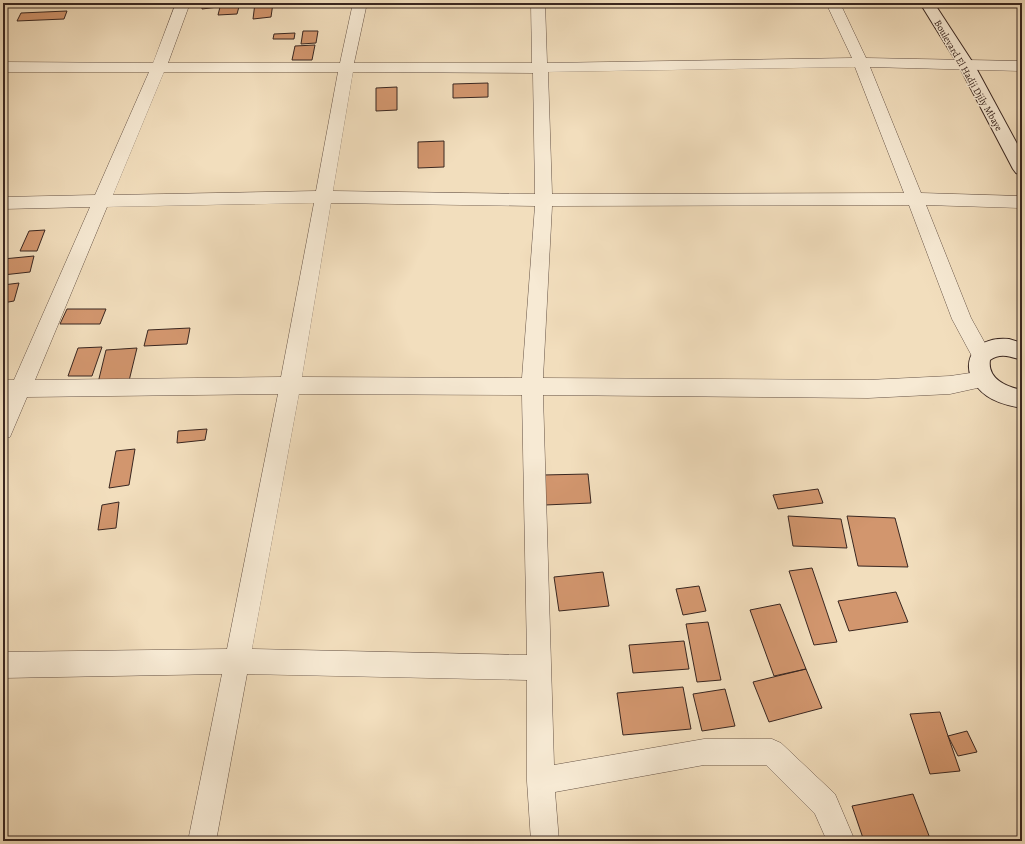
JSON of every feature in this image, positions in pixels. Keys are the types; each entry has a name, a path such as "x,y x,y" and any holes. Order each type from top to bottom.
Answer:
{"main road":[{"name":"Boulevard El Hadji Djily Mbaye","path":"927,3 967,66 1022,169"},
{"path":"1022,352 1011,347 1002,346 988,349 981,354 978,362 979,370 984,380 1008,397 1022,399"}],"street":[{"path":"3,430 11,389 100,201 159,67 183,3"},
{"path":"202,841 290,385 346,68 360,3"},
{"path":"538,3 544,200 532,386 540,668 541,781 544,841"},
{"path":"833,3 861,62 962,319 981,354"},
{"path":"3,67 346,68 428,66 540,68 861,62 967,66 1022,66"},
{"path":"3,203 323,197 544,200 914,198 1022,202"},
{"path":"11,389 290,385 868,389 950,385 984,380"},
{"path":"3,664 236,661 540,668"},
{"path":"541,781 704,752 772,752 825,804 841,841"}],"building":[{"path":"84,3 106,3 105,5 82,6"},
{"path":"202,3 218,3 218,7 202,9"},
{"path":"221,3 240,3 237,14 218,15"},
{"path":"255,3 273,3 271,17 253,19"},
{"path":"67,11 64,19 17,21 21,13"},
{"path":"303,31 318,31 316,43 301,44"},
{"path":"295,33 294,39 273,39 274,34"},
{"path":"315,45 312,60 292,60 295,46"},
{"path":"488,83 488,97 453,98 453,84"},
{"path":"397,87 397,110 376,111 376,88"},
{"path":"444,141 444,167 418,168 418,142"},
{"path":"45,230 37,251 20,251 29,231"},
{"path":"34,256 30,272 3,275 3,259"},
{"path":"19,283 14,301 3,303 3,285"},
{"path":"67,309 106,309 100,324 60,324"},
{"path":"190,328 187,344 144,346 148,330"},
{"path":"102,347 92,376 68,376 78,348"},
{"path":"137,348 128,385 97,387 106,350"},
{"path":"207,429 205,440 177,443 178,431"},
{"path":"135,449 129,485 109,488 116,451"},
{"path":"588,474 591,503 545,505 543,475"},
{"path":"818,489 823,503 778,509 773,495"},
{"path":"119,502 116,528 98,530 102,505"},
{"path":"788,516 841,519 847,548 793,546"},
{"path":"847,516 895,518 908,567 858,566"},
{"path":"812,568 837,642 814,645 789,571"},
{"path":"603,572 609,606 559,611 554,577"},
{"path":"699,586 706,611 683,615 676,589"},
{"path":"896,592 908,622 849,631 838,601"},
{"path":"780,604 806,669 774,676 750,610"},
{"path":"708,622 721,680 697,682 686,624"},
{"path":"684,641 689,669 633,673 629,645"},
{"path":"806,669 822,708 769,722 753,682"},
{"path":"683,687 691,729 623,735 617,693"},
{"path":"725,689 735,726 702,731 693,694"},
{"path":"940,712 960,771 930,774 910,714"},
{"path":"967,731 977,752 958,756 948,736"},
{"path":"913,794 931,841 864,841 852,806"}]}
